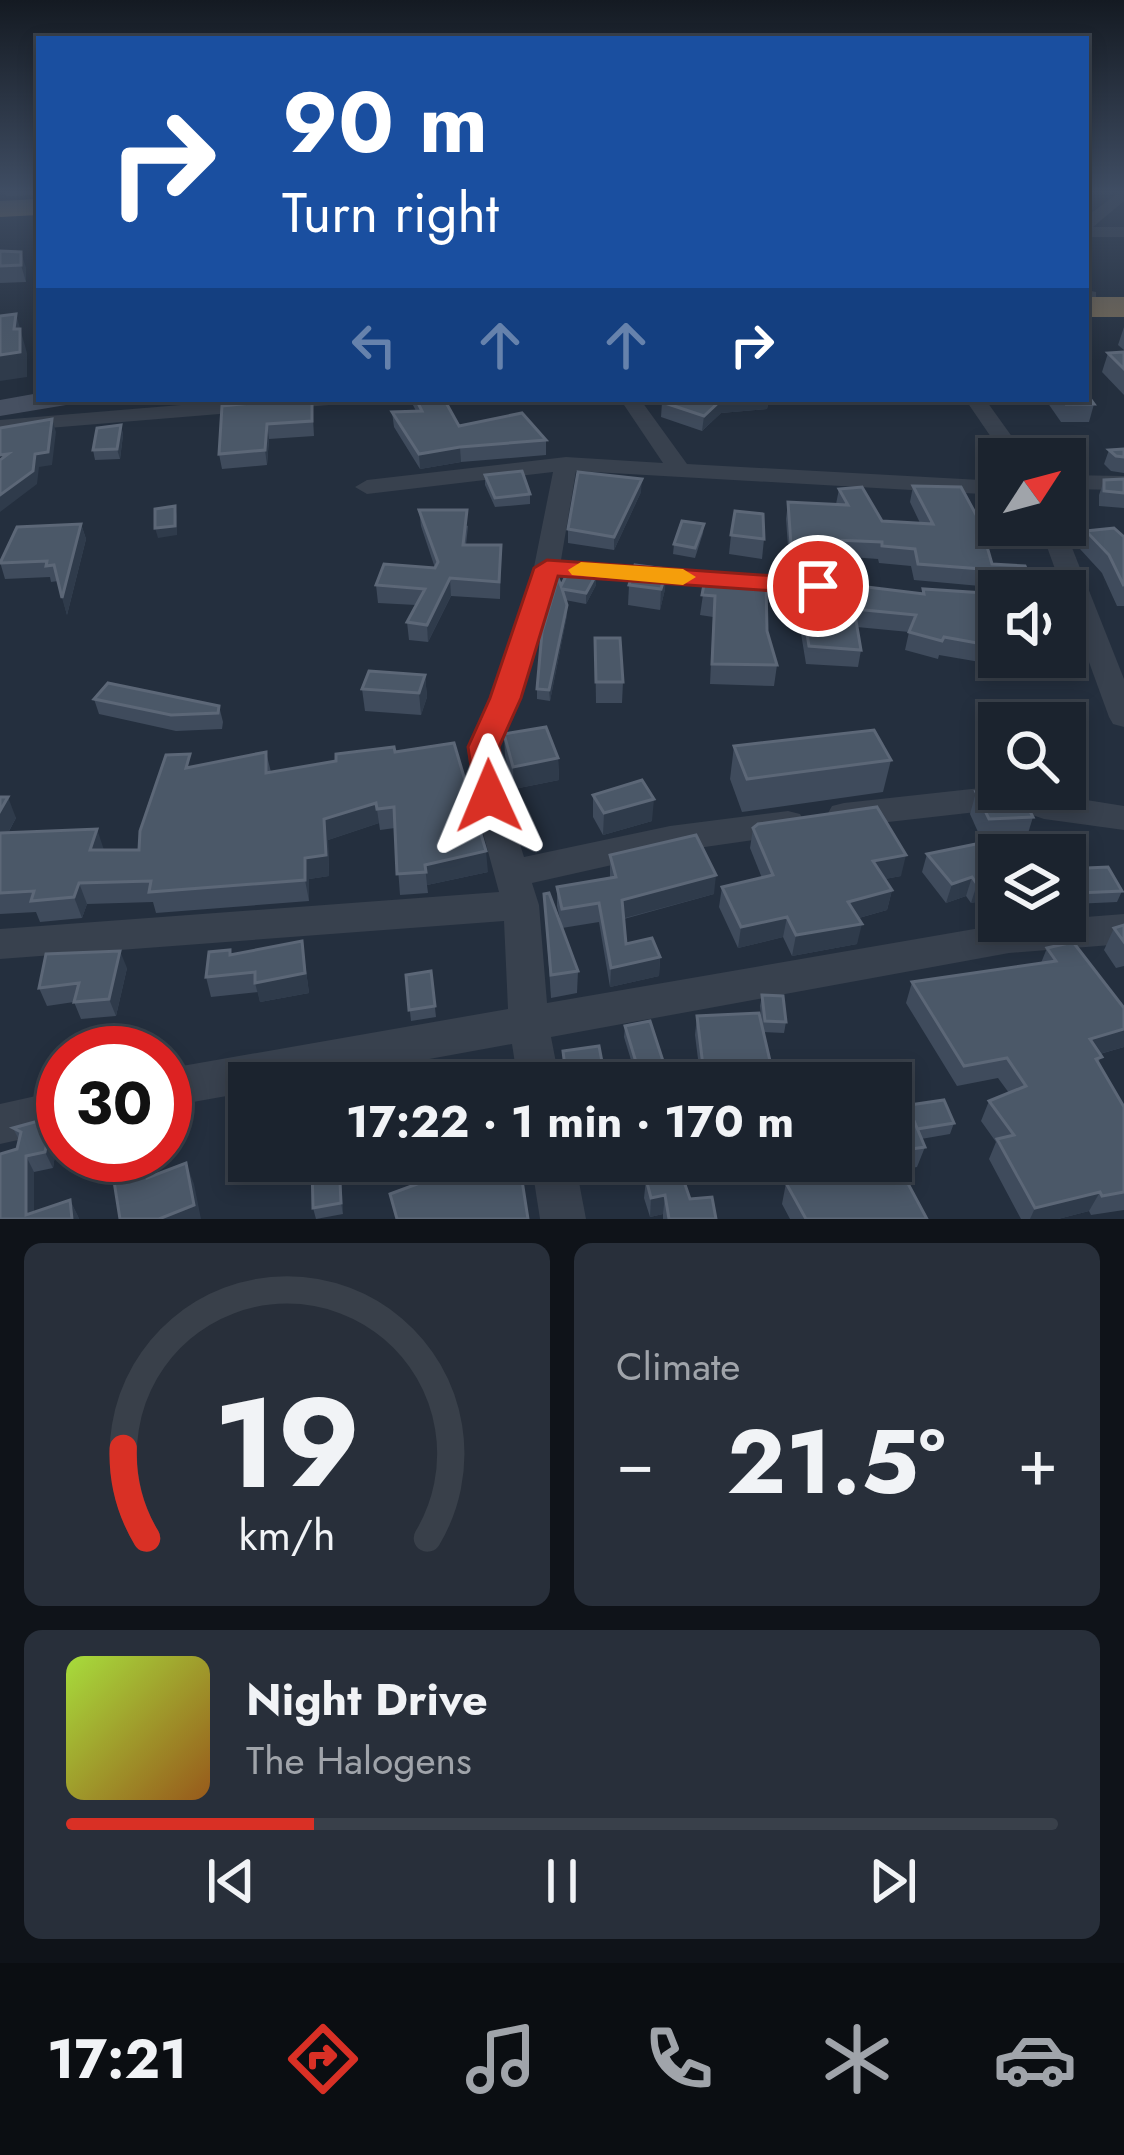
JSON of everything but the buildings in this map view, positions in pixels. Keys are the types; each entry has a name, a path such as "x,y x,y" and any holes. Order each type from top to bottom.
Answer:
{"street":[{"path":"0,408 37,402"},
{"path":"0,426 292,402"},
{"path":"632,402 680,472"},
{"path":"977,402 1002,438"},
{"path":"535,1062 518,889 489,796 484,747 506,698 547,568 566,464"},
{"path":"367,487 566,464 978,487"},
{"path":"1086,482 1124,483"},
{"path":"547,568 880,591"},
{"path":"1086,627 1118,682 1124,717"},
{"path":"0,944 518,889 670,839 969,797 1013,796 1044,807 1124,818"},
{"path":"192,1083 1010,938 1124,929"},
{"path":"0,1124 36,1116"},
{"path":"557,1182 563,1219"}],"slow traffic":[{"path":"581,570 683,577"}],"route":[{"path":"489,796 484,747 506,698 547,568 818,586"}]}
